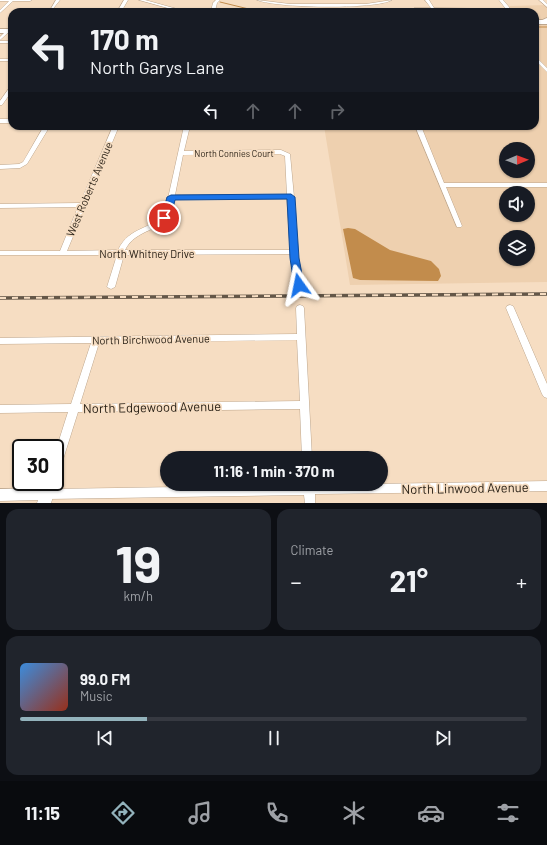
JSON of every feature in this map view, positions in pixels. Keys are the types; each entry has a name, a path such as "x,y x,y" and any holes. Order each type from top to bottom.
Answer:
{"street":[{"path":"0,0 30,0"},
{"path":"0,12 12,0"},
{"path":"141,0 171,8"},
{"path":"259,0 294,5 370,4 390,0"},
{"path":"501,0 508,8"},
{"path":"540,0 547,6"},
{"path":"164,6 169,2"},
{"path":"0,41 8,33"},
{"path":"539,62 547,71"},
{"path":"0,104 8,93"},
{"path":"0,167 23,165 45,130"},
{"name":"West Roberts Avenue","path":"62,253 114,130"},
{"path":"111,287 126,242 133,236 156,224 164,218 168,212 186,130"},
{"path":"420,130 459,226"},
{"name":"North Connies Court","path":"181,153 286,153 289,157 291,197"},
{"path":"442,185 547,185"},
{"path":"171,197 291,197 294,252 299,285"},
{"path":"0,206 82,205"},
{"name":"North Whitney Drive","path":"0,253 294,252"},
{"path":"300,308 308,451"},
{"path":"510,308 547,394"},
{"name":"North Birchwood Avenue","path":"0,341 302,337"},
{"path":"64,440 96,340"},
{"name":"North Edgewood Avenue","path":"0,409 305,405"},
{"name":"North Linwood Avenue","path":"388,487 547,486"},
{"name":"North Linwood Avenue","path":"0,495 160,490"},
{"path":"309,491 310,503"}],"shaded area":[{"path":"547,5 547,22 539,22 539,8 510,8 509,6"},
{"path":"539,24 547,25 547,282 350,285 325,130 539,130"},
{"path":"343,229 355,229 390,250 431,261 439,269 441,276 438,281 360,280 353,278"}],"waterway":[{"path":"220,2 245,8"},
{"path":"539,27 547,27"}],"railway":[{"path":"0,298 547,294"}],"route":[{"path":"164,218 168,212 171,197 291,197 294,258 299,285"}]}
